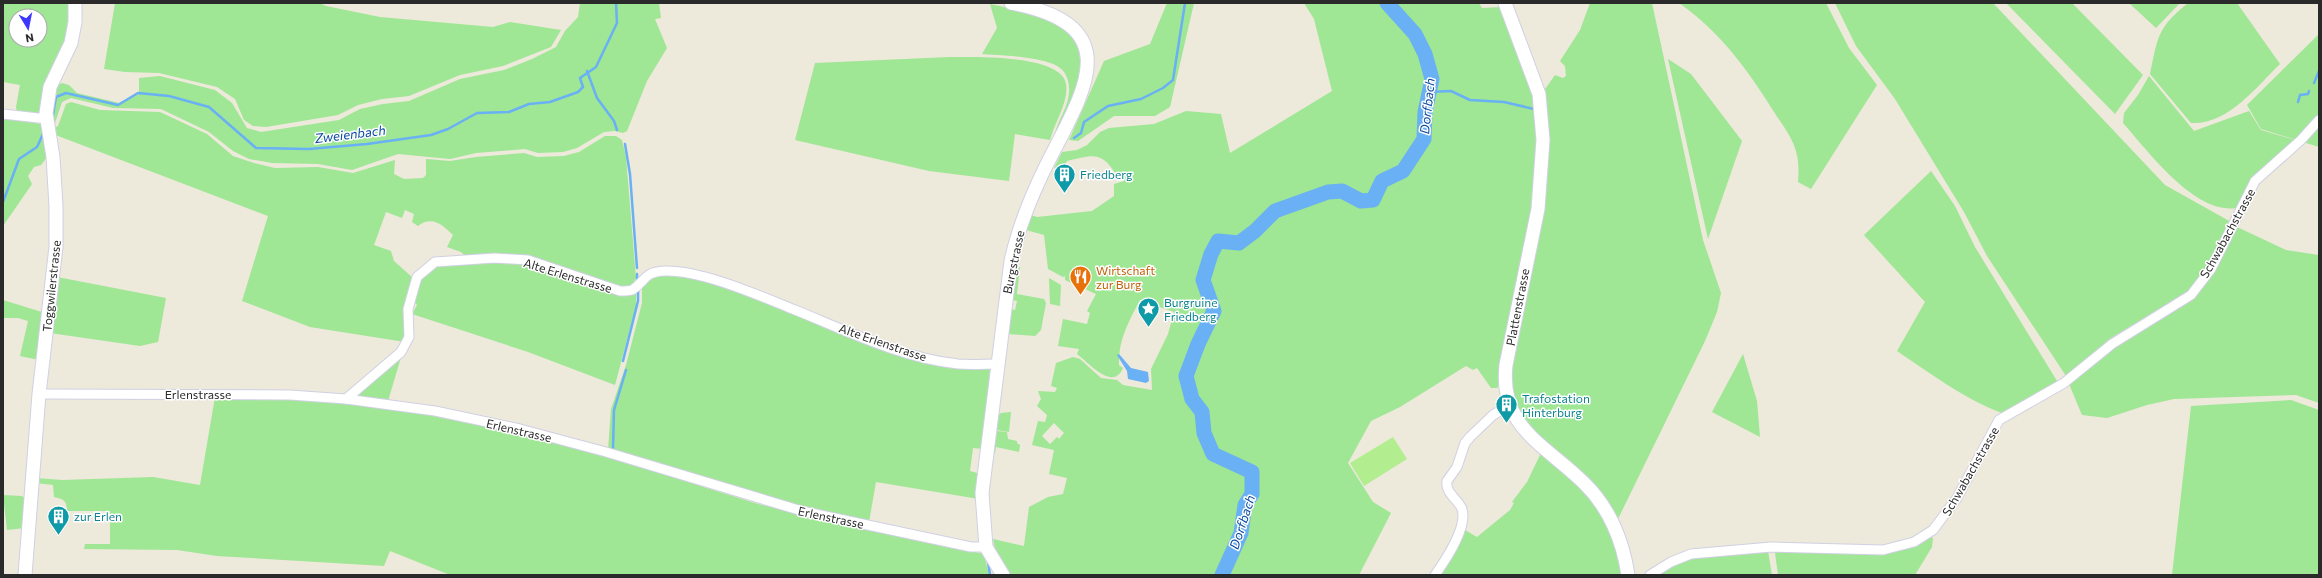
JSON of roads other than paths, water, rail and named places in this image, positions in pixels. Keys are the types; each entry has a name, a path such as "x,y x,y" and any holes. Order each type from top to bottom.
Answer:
{"street":[{"name":"Toggwilerstrasse","path":"25,575 39,394 57,229 53,157 47,119 50,87 71,43 75,22 75,3"},
{"name":"Burgstrasse","path":"986,547 982,493 1005,302 1016,236 1044,171 1082,94 1088,65 1084,43 1072,26 1046,12 1011,3"},
{"name":"Plattenstrasse","path":"1505,3 1539,94 1543,140 1538,209 1506,365 1505,384 1510,405 1521,426 1534,441 1584,482 1597,498 1616,530 1628,575"},
{"path":"3,114 47,119"},
{"name":"Schwabachstrasse","path":"1650,575 1671,562 1691,554 1771,547 1884,550 1914,542 1933,530 1957,498 1999,420 2064,383 2112,344 2191,295 2211,269 2255,181 2301,140 2319,120"},
{"name":"Alte Erlenstrasse","path":"346,399 391,363 405,346 409,337 410,299 417,277 435,262 466,259 528,260 620,291 632,290 646,277 657,272 666,271 693,275 748,291 867,338 917,355 957,364 998,364"},
{"name":"Erlenstrasse","path":"39,394 213,393 346,399 435,411 520,430 606,452 802,511 971,547 986,547"},
{"path":"1435,575 1452,548 1464,518 1462,509 1448,490 1447,481 1457,467 1465,443 1494,416 1510,405"},
{"path":"986,547 1003,575"},
{"path":"994,575 995,560"}],"water":[{"path":"1119,354 1131,368 1148,372 1149,381 1146,383 1128,379 1127,371 1117,355"}],"waterway":[{"name":"Zweienbach","path":"52,120 56,97 66,93 118,105 138,93 169,96 209,107 256,148 309,149 367,144 431,135 448,129 477,113 509,112 529,104 550,102 578,92 583,87 580,78 596,67 617,23 616,3"},
{"path":"1074,138 1081,133 1084,122 1108,106 1141,99 1163,88 1173,80 1185,3"},
{"name":"Dorfbach","path":"1222,575 1241,533 1245,505 1252,494 1252,472 1213,454 1204,433 1202,412 1192,399 1186,376 1198,344 1214,311 1203,280 1211,254 1218,241 1239,243 1255,231 1275,211 1328,192 1342,191 1361,201 1373,200 1382,181 1403,171 1424,139 1425,112 1432,79 1425,54 1415,34 1387,3"},
{"path":"587,71 597,98 614,121 617,130"},
{"path":"2314,83 2319,71"},
{"path":"1429,92 1451,91 1470,100 1504,102 1534,109"},
{"path":"2298,102 2300,95 2308,94 2309,91"},
{"name":"Zweienbach","path":"3,202 19,159 37,147 44,132"},
{"path":"625,144 630,174 637,268"},
{"path":"637,274 637,281"},
{"path":"623,361 638,301 638,290"},
{"path":"613,449 614,410 626,370"},
{"path":"988,562 990,575"}],"place":[{"name":"Friedberg","path":"1064,194"},
{"name":"Wirtschaft zur Burg","path":"1080,296"},
{"name":"Burgruine Friedberg","path":"1148,328"},
{"name":"Trafostation Hinterburg","path":"1507,424"},
{"name":"zur Erlen","path":"59,536"}]}
